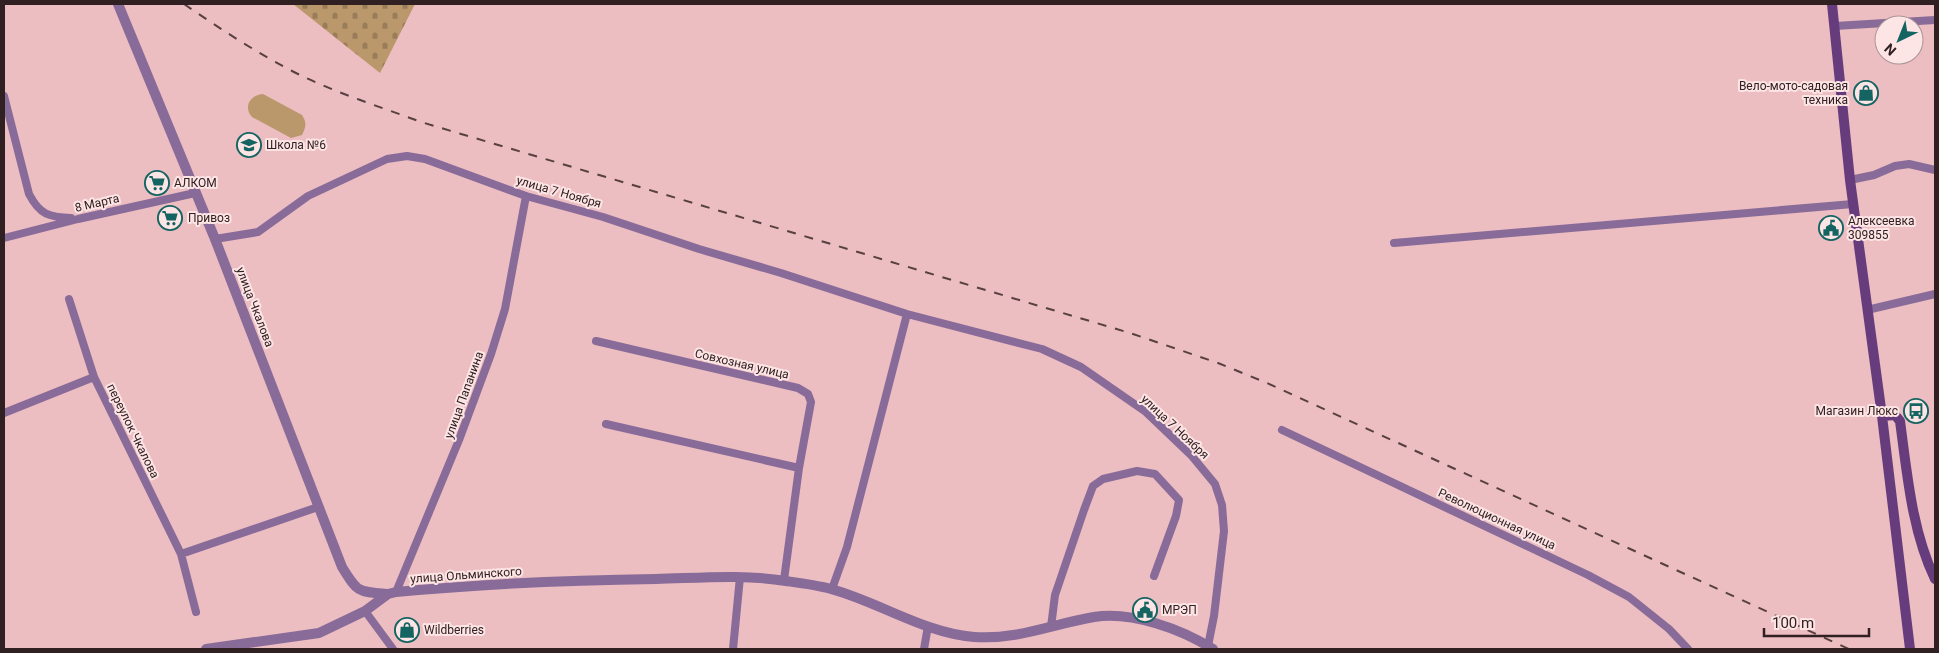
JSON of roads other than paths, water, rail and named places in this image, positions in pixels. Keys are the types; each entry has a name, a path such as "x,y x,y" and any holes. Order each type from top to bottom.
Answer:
{"main road":[{"path":"1832,4 1850,180 1882,416 1910,649"},
{"path":"1882,416 1895,415 1900,421 1907,477 1925,558 1935,579"}],"street":[{"name":"улица Чкалова","path":"118,4 140,53 215,239 342,567 353,584 363,592 392,593"},
{"path":"1835,26 1935,20"},
{"path":"4,96 29,194 35,206 52,217 78,219"},
{"name":"улица 7 Ноября","path":"215,239 258,232 308,196 387,159 407,156 425,159 526,196 603,217 907,314 1042,349 1081,368 1146,412 1191,455 1215,484 1222,505 1224,522 1211,648"},
{"path":"1850,180 1874,176 1895,166 1909,164 1935,170"},
{"name":"8 Марта","path":"4,238 78,219 195,193"},
{"name":"улица Папанина","path":"392,593 459,440 491,354 505,309 526,196"},
{"path":"1394,243 1853,204"},
{"path":"1868,310 1935,297"},
{"path":"68,299 94,377"},
{"path":"832,589 847,548 907,314"},
{"name":"Совхозная улица","path":"596,341 803,390 808,394 810,402 784,580"},
{"name":"переулок Чкалова","path":"4,413 94,377 181,554 196,612"},
{"path":"606,424 799,468"},
{"name":"Революционная улица","path":"1282,430 1588,574 1629,597 1669,629 1688,649"},
{"path":"1051,627 1055,595 1084,510 1094,486 1103,478 1137,471 1155,474 1180,500 1154,576"},
{"path":"181,554 318,507"},
{"path":"733,649 740,577"},
{"name":"улица Ольминского","path":"392,593 451,587 579,580 740,577 784,580 832,589 928,626 972,637 1006,637 1096,617 1130,618 1182,631 1211,648"},
{"path":"206,649 319,634 365,611 392,593"},
{"path":"365,611 393,649"},
{"path":"924,649 928,626"}],"railway":[{"path":"184,4 237,39 308,79 421,122 1130,333 1218,363 1267,383 1849,649"}],"place":[{"name":"Вело-мото-садовая техника","path":"1866,93"},
{"name":"Школа №6","path":"249,145"},
{"name":"АЛКОМ","path":"157,183"},
{"name":"Привоз","path":"170,218"},
{"name":"Алексеевка 309855","path":"1831,228"},
{"name":"Магазин Люкс","path":"1916,411"},
{"name":"МРЭП","path":"1145,610"},
{"name":"Wildberries","path":"407,630"}]}
